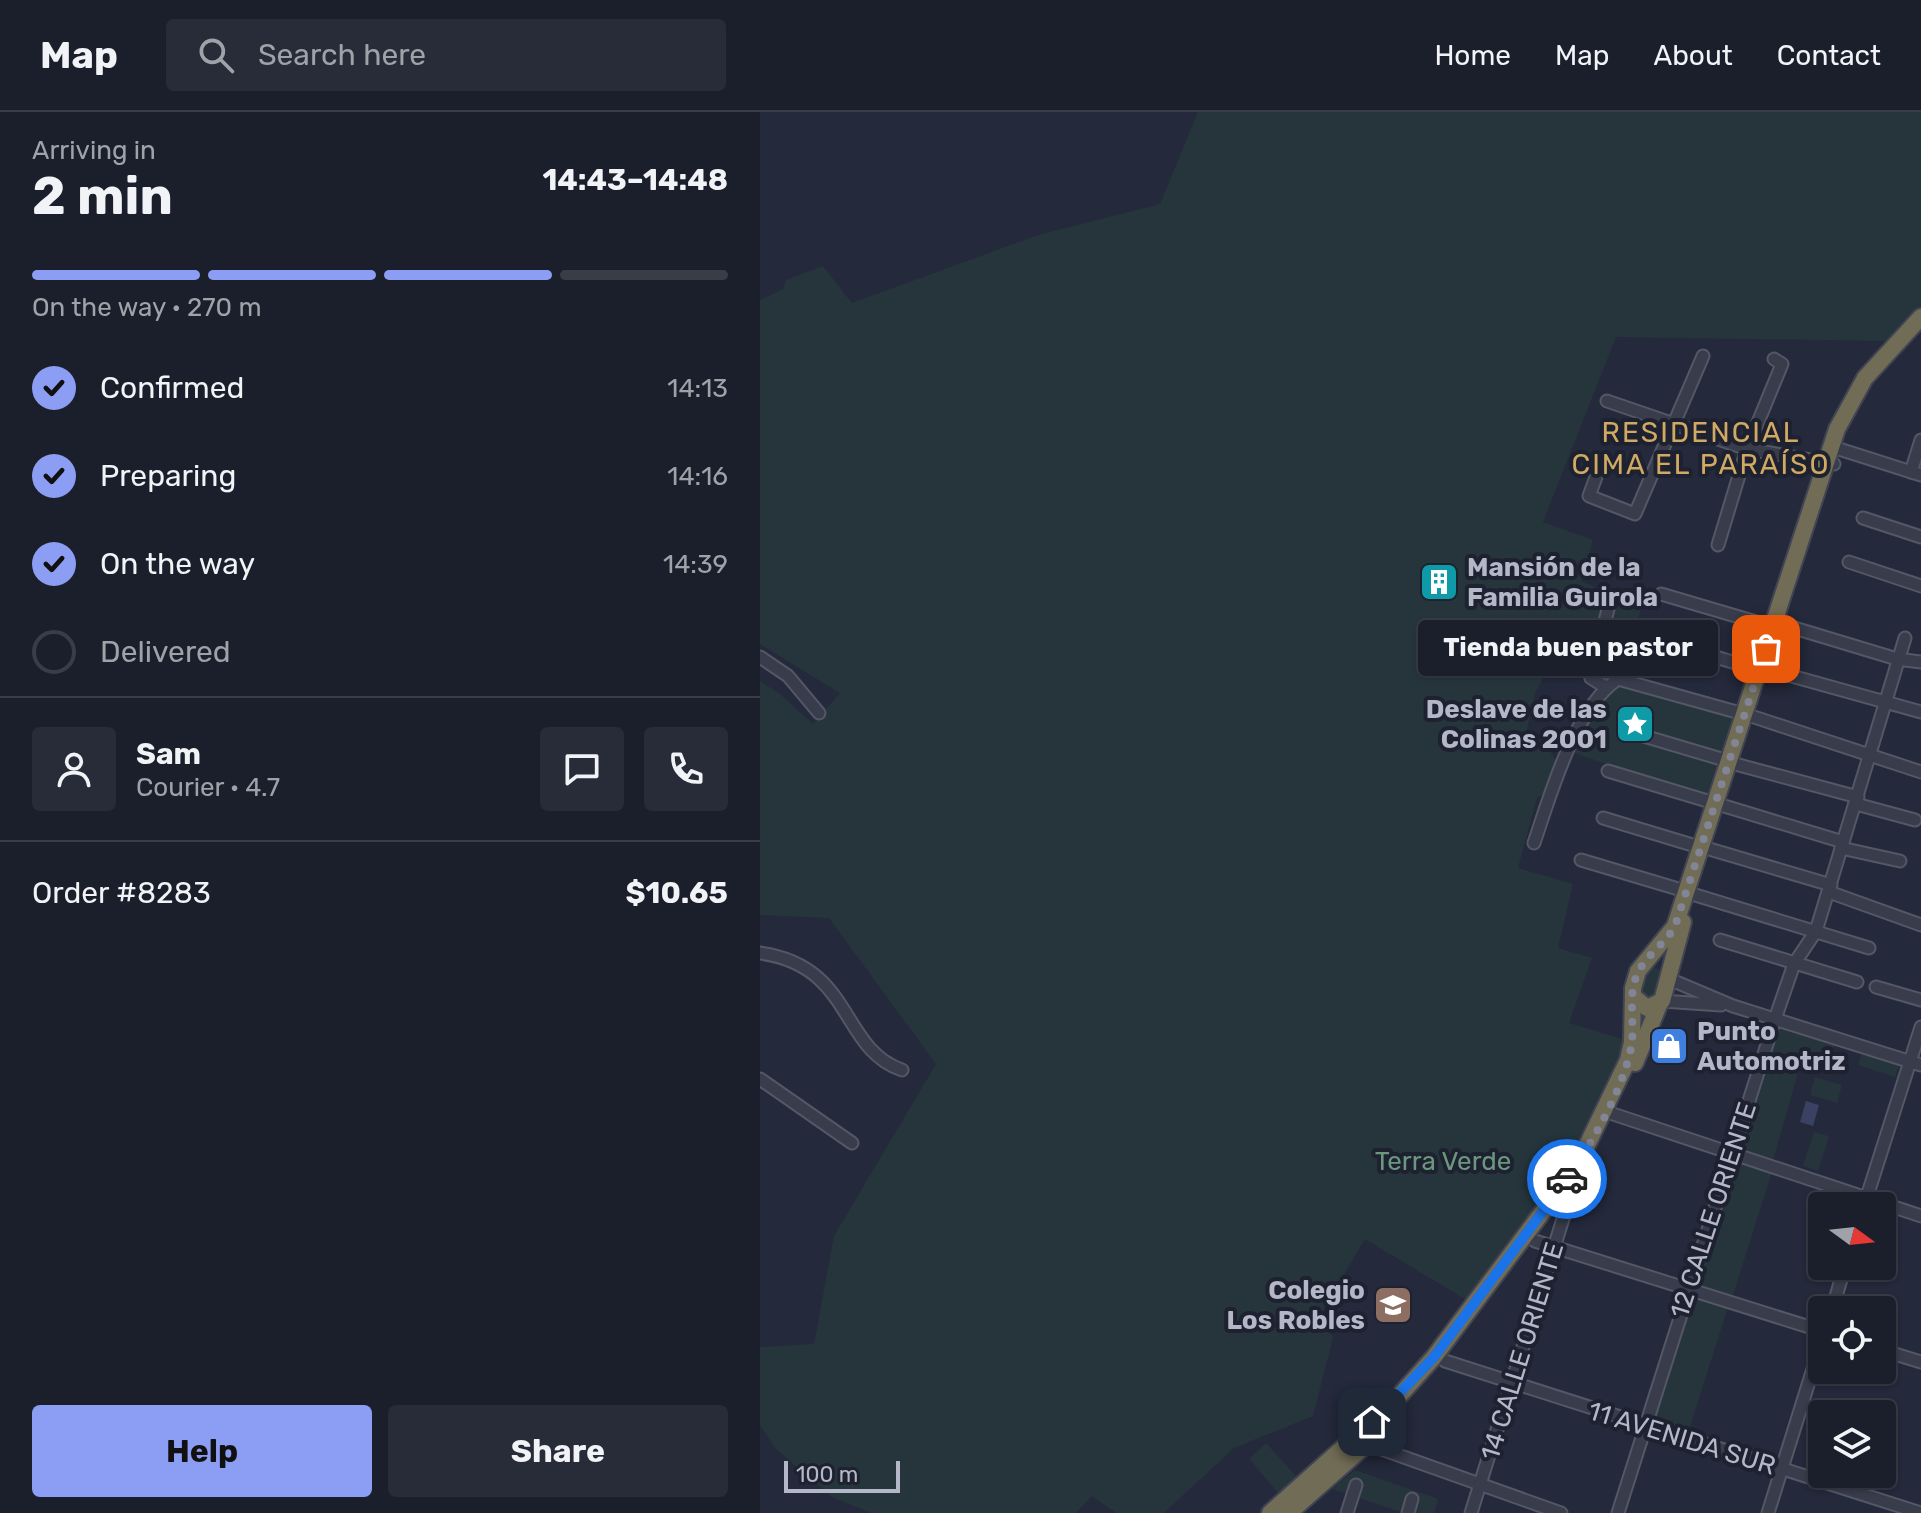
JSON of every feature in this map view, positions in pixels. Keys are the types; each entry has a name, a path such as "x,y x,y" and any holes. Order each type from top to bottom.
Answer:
{"highway":[{"path":"1270,1513 1393,1403 1434,1357 1577,1166 1628,1060 1634,982 1641,968 1674,928 1688,892 1833,459 1842,419 1865,378 1888,349 1921,317"},
{"path":"1833,459 1857,408 1876,379 1921,331"},
{"path":"1289,1513 1367,1444 1445,1361 1572,1190 1613,1114 1661,1003 1688,892"},
{"path":"1641,968 1657,962 1669,976"},
{"path":"1634,997 1642,1007 1661,1003"}],"street":[{"path":"1596,477 1589,496 1635,514 1703,356"},
{"path":"1718,545 1747,449 1782,364 1774,359"},
{"path":"1607,401 1747,449 1833,459 1916,474 1921,440"},
{"path":"1863,518 1921,537"},
{"path":"1849,562 1921,586"},
{"path":"1661,594 1897,659 1921,662"},
{"path":"1607,688 1591,678 1609,605"},
{"path":"1649,637 1921,712"},
{"name":"12 CALLE ORIENTE","path":"1618,1513 1775,1019 1794,964 1816,931 1830,889 1905,638"},
{"path":"760,657 788,676 819,713"},
{"path":"1534,843 1563,755 1607,688 1624,678 1921,772"},
{"path":"1627,731 1915,820"},
{"path":"1608,771 1900,861"},
{"path":"1603,818 1830,889 1921,925"},
{"path":"1581,860 1869,948"},
{"path":"1720,940 1857,982"},
{"path":"760,953 800,962 816,973 875,1055 902,1070"},
{"path":"1669,976 1733,1006 1916,1063"},
{"path":"1876,987 1921,1000"},
{"path":"1661,1003 1733,1006"},
{"path":"1870,1192 1916,1063 1921,1027"},
{"path":"760,1079 852,1143"},
{"path":"1613,1114 1839,1192"},
{"name":"14 CALLE ORIENTE","path":"1471,1513 1572,1190"},
{"path":"1896,1210 1921,1216"},
{"path":"1535,1241 1808,1327"},
{"path":"1896,1354 1921,1362"},
{"name":"11 AVENIDA SUR","path":"1445,1361 1512,1385 1921,1513"},
{"path":"1768,1513 1808,1384"},
{"path":"1367,1444 1561,1513"},
{"path":"1347,1513 1356,1485"},
{"path":"1408,1513 1412,1499"}],"green space":[{"name":"Terra Verde","path":"1198,112 1921,112 1921,310 1889,341 1616,337 1543,522 1593,540 1581,581 1641,608 1632,646 1589,634 1555,656 1535,693 1525,739 1545,743 1558,764 1548,793 1537,798 1518,868 1573,884 1558,948 1592,958 1569,1023 1636,1043 1573,1164 1471,1299 1465,1299 1365,1239 1322,1311 1333,1338 1313,1416 1234,1448 1164,1513 1116,1513 1092,1496 1076,1513 871,1513 832,1497 775,1448 760,1425 760,1347 814,1344 834,1236 936,1064 829,918 760,915 760,681 779,693 813,724 840,693 760,644 760,300 783,289 786,280 823,266 852,303 1038,235 1160,204"},
{"path":"1611,683 1735,712 1706,797 1565,750"},
{"path":"1654,967 1661,970 1664,977 1656,1001 1640,998 1644,976"},
{"path":"1640,1012 1649,1017 1636,1042"},
{"path":"1776,1022 1843,1043 1821,1054 1810,1053 1802,1059 1772,1164 1736,1153"},
{"path":"1863,1049 1901,1061 1895,1077 1858,1065"},
{"path":"1815,1077 1842,1085 1837,1103 1810,1095"},
{"path":"1814,1132 1829,1136 1818,1171 1803,1166"},
{"path":"1734,1159 1772,1172 1732,1298 1692,1285"},
{"path":"1691,1295 1728,1307 1687,1436 1649,1423"},
{"path":"1266,1443 1298,1478 1280,1495 1249,1459"},
{"path":"1355,1470 1438,1499 1434,1513 1404,1513 1332,1489"}],"water":[{"path":"1806,1101 1819,1105 1813,1126 1800,1122"}],"way so far":[{"path":"1567,1179 1599,1124 1628,1060 1632,1042 1634,982 1638,971 1675,926 1766,649"}],"place":[{"name":"Mansión de la Familia Guirola","path":"1439,582"},
{"name":"Tienda buen pastor","path":"1766,649"},
{"name":"Deslave de las Colinas 2001","path":"1635,724"},
{"name":"Punto Automotriz","path":"1669,1046"},
{"name":"Colegio Los Robles","path":"1393,1305"}],"district":[{"name":"RESIDENCIAL CIMA EL PARAÍSO","path":"1701,448"}],"route":[{"path":"1372,1422 1434,1357 1567,1179"}]}
